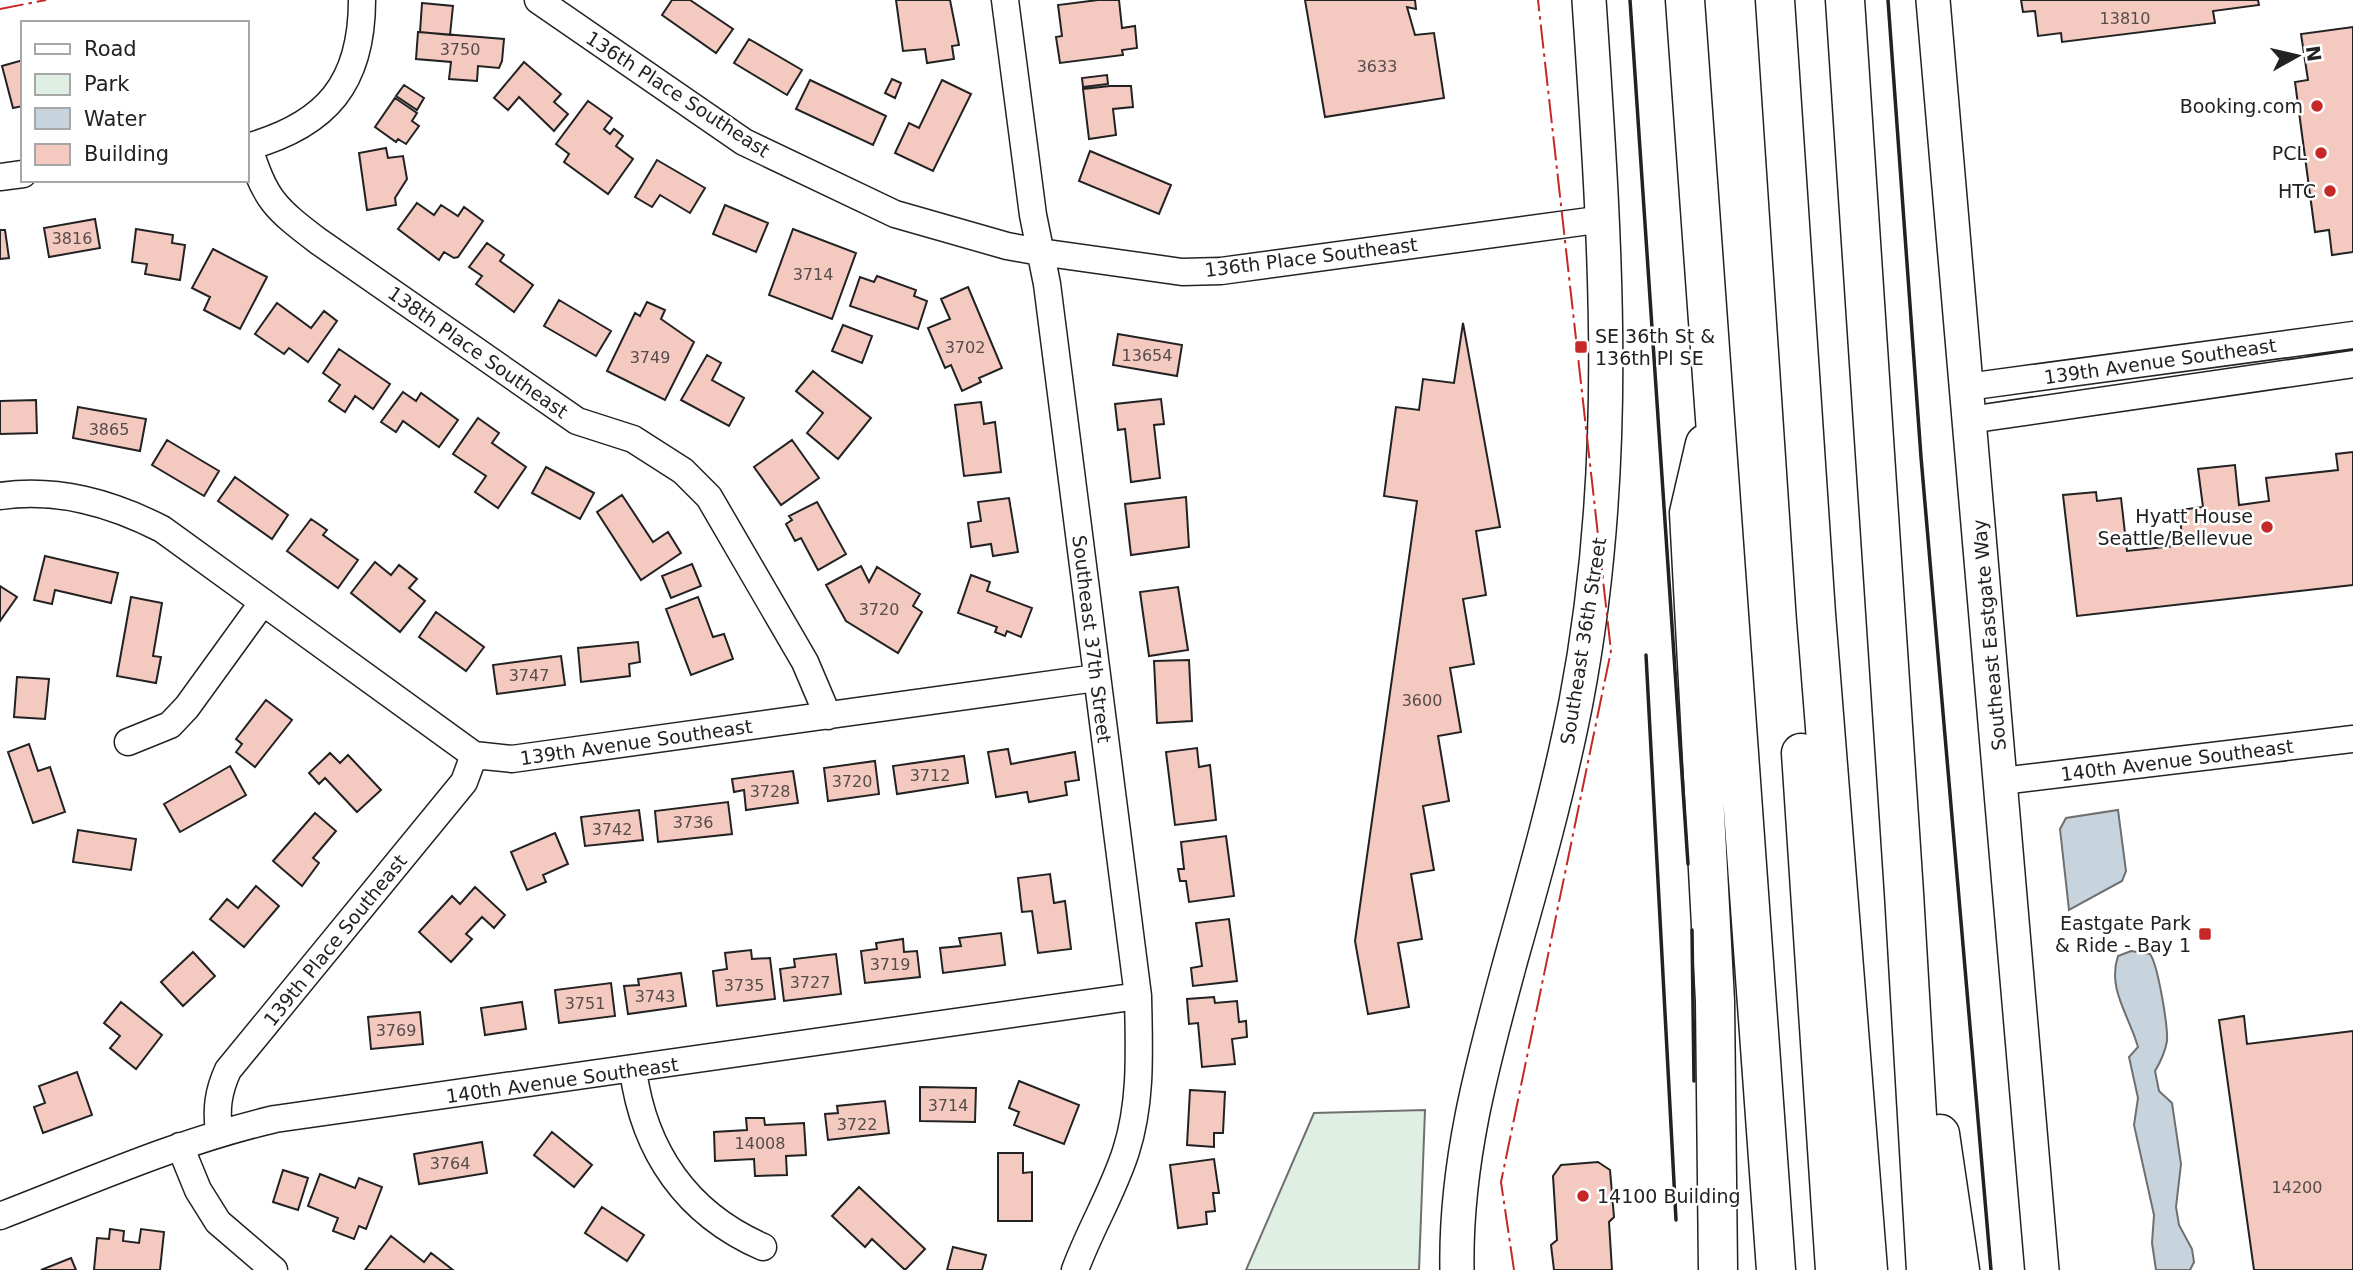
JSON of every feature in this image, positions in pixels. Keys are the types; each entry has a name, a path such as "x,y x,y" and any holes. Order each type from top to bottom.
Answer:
{"highway":[{"path":"1685,0 1775,1270"},
{"path":"1753,0 1851,1255"},
{"path":"1774,0 1816,614 1851,1255"},
{"path":"1844,0 1904,893 1926,1270"},
{"path":"1714,408 1689,513 1715,1002 1718,1270"},
{"path":"1904,893 1960,1270"}],"main road":[{"name":"Southeast 36th Street","path":"1457,1270 1456,1235 1466,1137 1482,1062 1551,818 1576,701 1598,563 1607,441 1604,219 1589,0"},
{"name":"Southeast Eastgate Way","path":"1933,0 2042,1270"}],"street":[{"path":"248,147 309,120 333,101 356,63 362,0"},
{"name":"136th Place Southeast","path":"538,0 744,142 895,214 1007,246 1182,272 1221,271 1604,219"},
{"name":"Southeast 37th Street","path":"1005,0 1040,252 1047,284 1138,996 1139,1066 1136,1111 1126,1151 1075,1270"},
{"name":"138th Place Southeast","path":"248,147 258,180 277,210 307,233 577,421 633,439 683,471 716,509 805,662 828,716"},
{"path":"0,177 21,174"},
{"name":"139th Avenue Southeast","path":"1967,387 2353,335"},
{"name":"139th Avenue Southeast","path":"1969,420 2353,364"},
{"name":"139th Avenue Southeast","path":"0,496 53,494 126,510 162,529 474,755 512,759 1096,678"},
{"path":"128,742 170,725 187,707 263,602"},
{"name":"140th Avenue Southeast","path":"2002,781 2353,738"},
{"name":"139th Place Southeast","path":"219,1132 216,1111 220,1088 228,1070 464,782 474,755"},
{"name":"140th Avenue Southeast","path":"0,1216 219,1132 275,1119 1138,996"},
{"path":"632,1070 637,1102 651,1141 675,1180 704,1214 731,1234 763,1247"},
{"path":"180,1146 198,1190 218,1222 274,1270"}],"green space":[{"path":"1425,1110 1419,1270 1246,1270 1314,1113"}],"water":[{"path":"2118,810 2126,871 2122,881 2069,910 2060,829 2066,818"},
{"path":"2131,951 2150,954 2162,996 2167,1041 2155,1071 2159,1091 2172,1103 2181,1164 2176,1207 2179,1225 2192,1249 2194,1262 2190,1270 2156,1270 2152,1243 2154,1215 2134,1125 2138,1098 2129,1057 2138,1047 2120,1002 2115,980 2118,956"}],"building":[{"path":"672,0 690,0 733,29 716,53 662,15"},
{"path":"896,0 950,0 959,45 952,46 954,59 927,63 925,49 903,51"},
{"path":"1119,0 1122,28 1135,26 1137,48 1122,50 1123,55 1060,63 1056,37 1062,36 1058,5"},
{"path":"1305,0 1415,0 1416,9 1407,7 1415,35 1434,33 1444,98 1325,117"},
{"path":"2021,0 2258,0 2259,5 2213,11 2215,23 2062,42 2061,33 2038,36 2035,11 2023,12"},
{"path":"422,3 453,6 450,35 420,32"},
{"path":"2353,27 2353,252 2332,255 2329,230 2315,232 2295,82 2308,80 2301,34"},
{"path":"418,32 504,39 502,61 499,68 478,66 477,81 449,79 451,62 416,59"},
{"path":"749,39 802,70 787,95 734,63"},
{"path":"21,61 21,106 13,108 2,66"},
{"path":"524,62 561,94 554,102 568,114 554,131 519,97 508,110 494,98"},
{"path":"1107,75 1108,84 1083,87 1082,78"},
{"path":"892,79 901,83 895,98 885,93"},
{"path":"810,80 886,116 873,145 796,109"},
{"path":"942,80 971,94 933,171 895,153 909,123 919,128"},
{"path":"404,85 424,98 417,110 396,96"},
{"path":"1131,86 1133,107 1113,109 1116,135 1089,139 1083,89"},
{"path":"395,98 417,113 412,121 419,126 406,144 398,139 396,142 375,127"},
{"path":"588,101 612,118 604,129 610,134 614,129 623,136 616,146 633,159 608,194 564,162 569,154 556,144"},
{"path":"386,148 388,158 403,156 407,179 395,198 396,205 367,210 359,153"},
{"path":"1090,151 1171,185 1159,214 1079,181"},
{"path":"657,160 705,188 690,213 660,195 652,207 635,197"},
{"path":"417,203 434,215 441,205 458,216 464,207 483,221 458,257 454,258 444,252 439,260 398,229"},
{"path":"725,205 768,223 756,252 713,234"},
{"path":"95,219 100,248 49,257 44,228"},
{"path":"136,229 173,235 172,243 185,245 180,280 145,274 147,264 132,262"},
{"path":"793,229 856,253 832,319 769,295"},
{"path":"0,230 5,230 9,258 0,259"},
{"path":"487,243 504,255 500,261 533,285 514,312 476,284 482,276 469,267"},
{"path":"213,249 267,277 240,329 204,310 210,297 192,288"},
{"path":"877,276 916,290 914,296 927,301 918,329 850,306 860,277 874,282"},
{"path":"968,287 1002,368 979,378 981,382 962,391 951,365 945,368 928,328 950,319 941,299"},
{"path":"559,300 611,331 596,356 544,326"},
{"path":"647,302 665,310 661,319 694,342 665,400 607,371 635,313 640,316"},
{"path":"277,303 311,328 324,311 337,321 308,362 289,348 284,354 255,334"},
{"path":"1463,323 1500,527 1476,531 1486,595 1463,599 1474,664 1450,668 1461,732 1438,736 1449,801 1423,806 1434,870 1411,874 1422,939 1398,943 1409,1007 1368,1014 1355,941 1417,501 1384,496 1396,407 1419,410 1423,379 1454,383"},
{"path":"843,325 872,336 862,363 832,351"},
{"path":"1118,334 1182,345 1177,376 1113,365"},
{"path":"339,349 390,384 373,409 355,396 345,412 329,401 340,385 323,373"},
{"path":"707,355 721,363 712,380 744,398 729,426 681,400"},
{"path":"813,371 871,418 838,459 807,433 823,413 796,391"},
{"path":"403,392 416,401 421,393 458,420 439,447 403,421 396,432 381,422"},
{"path":"1161,399 1164,424 1154,425 1160,478 1131,482 1125,429 1118,430 1115,404"},
{"path":"36,400 37,433 0,434 0,401"},
{"path":"981,402 984,424 995,422 1001,472 964,476 955,405"},
{"path":"78,407 146,419 140,451 73,438"},
{"path":"478,418 499,433 492,443 526,467 498,508 475,492 486,476 453,454"},
{"path":"167,440 219,471 204,496 152,465"},
{"path":"792,440 819,478 781,505 754,467"},
{"name":"Hyatt House Seattle/Bellevue","path":"2353,452 2353,585 2077,616 2063,495 2096,492 2097,501 2121,498 2127,551 2183,545 2179,510 2203,507 2198,469 2235,465 2239,505 2269,501 2266,478 2338,470 2336,454"},
{"path":"546,467 594,493 580,519 532,493"},
{"path":"235,477 288,515 272,539 218,501"},
{"path":"622,495 653,542 668,532 681,553 641,580 597,512"},
{"path":"1186,497 1189,547 1131,555 1125,504"},
{"path":"1009,498 1018,552 993,556 991,544 971,547 968,523 981,521 978,502"},
{"path":"817,502 846,554 818,570 801,538 795,541 786,524 792,520 789,516"},
{"path":"311,519 327,530 323,535 358,560 338,588 287,551"},
{"path":"45,556 118,573 111,603 55,590 52,604 34,600"},
{"path":"375,562 391,575 399,565 417,579 409,588 425,601 400,632 351,593"},
{"path":"692,564 701,586 671,598 662,576"},
{"path":"861,566 869,582 877,567 920,594 913,606 922,612 898,653 846,621 826,585"},
{"path":"971,575 990,582 987,591 1032,608 1021,637 1007,631 1005,636 995,632 997,627 958,613"},
{"path":"0,586 17,597 0,621"},
{"path":"1178,587 1188,650 1149,656 1140,592"},
{"path":"131,597 162,603 153,656 161,657 156,683 117,676"},
{"path":"698,597 713,637 724,634 733,659 691,675 666,609"},
{"path":"436,612 484,647 466,671 419,637"},
{"path":"638,642 640,662 629,664 630,676 581,682 578,648"},
{"path":"561,656 565,685 497,694 493,665"},
{"path":"1189,660 1192,721 1157,723 1154,661"},
{"path":"17,677 49,679 45,719 14,717"},
{"path":"266,700 292,720 255,767 236,752 242,744 236,739"},
{"path":"29,744 38,771 50,767 65,812 33,823 8,752"},
{"path":"1197,748 1199,767 1210,765 1216,820 1175,825 1166,752"},
{"path":"1008,749 1011,764 1075,752 1079,780 1065,782 1067,795 1029,802 1027,792 996,797 988,752"},
{"path":"330,753 340,763 348,755 381,790 357,812 325,778 319,784 309,773"},
{"path":"964,756 968,783 897,794 893,766"},
{"path":"875,761 879,794 828,801 824,768"},
{"path":"230,766 246,795 180,832 164,804"},
{"path":"793,771 798,803 746,810 744,790 734,792 732,779"},
{"path":"728,802 732,834 658,842 655,811"},
{"path":"639,810 643,840 585,846 581,817"},
{"path":"315,813 336,831 313,858 319,863 302,886 273,861"},
{"path":"78,830 136,839 131,870 73,862"},
{"path":"555,833 568,864 543,875 546,882 527,890 511,852"},
{"path":"1226,836 1234,896 1189,902 1186,881 1180,881 1178,869 1184,869 1181,842"},
{"path":"1050,874 1054,903 1065,901 1071,949 1038,953 1032,911 1022,912 1018,878"},
{"path":"256,886 279,906 244,947 210,919 227,899 238,908"},
{"path":"475,887 505,915 494,928 482,917 466,934 472,939 451,962 419,932 452,896 460,904"},
{"path":"1229,919 1237,981 1193,986 1191,968 1202,966 1196,923"},
{"path":"1001,933 1005,965 943,973 940,948 961,946 959,938"},
{"path":"903,939 904,952 917,951 920,977 865,983 861,951 877,949 876,943"},
{"path":"751,950 752,959 770,958 775,999 717,1006 713,971 727,969 725,953"},
{"path":"193,952 215,976 183,1006 161,982"},
{"path":"836,954 841,994 784,1001 780,969 795,967 794,959"},
{"path":"681,973 686,1006 628,1014 624,986 639,985 638,979"},
{"path":"611,983 615,1016 559,1023 555,990"},
{"path":"1214,997 1215,1003 1237,1001 1239,1022 1246,1021 1247,1037 1232,1039 1235,1064 1202,1067 1198,1023 1189,1024 1187,999"},
{"path":"121,1002 162,1035 136,1069 110,1048 120,1036 104,1023"},
{"path":"522,1002 526,1029 485,1035 481,1008"},
{"path":"420,1012 423,1044 371,1049 368,1017"},
{"path":"2244,1016 2247,1044 2353,1031 2353,1270 2254,1270 2219,1020"},
{"path":"77,1072 92,1115 43,1133 34,1107 45,1103 39,1086"},
{"path":"1019,1081 1079,1105 1064,1144 1014,1125 1019,1112 1009,1108"},
{"path":"920,1087 976,1088 975,1122 920,1121"},
{"path":"1190,1090 1225,1092 1223,1133 1214,1133 1214,1147 1187,1145"},
{"path":"885,1101 889,1133 828,1140 825,1114 838,1113 837,1106"},
{"path":"746,1118 764,1118 765,1125 804,1123 806,1155 786,1156 787,1175 755,1176 754,1159 715,1161 714,1132 747,1130"},
{"path":"552,1132 592,1165 574,1187 534,1155"},
{"path":"482,1142 487,1173 419,1184 414,1154"},
{"path":"998,1153 1023,1153 1023,1173 1032,1172 1032,1221 998,1221"},
{"path":"1214,1159 1219,1193 1213,1193 1215,1211 1206,1212 1207,1224 1178,1228 1170,1165"},
{"name":"14100 Building","path":"1598,1162 1610,1170 1614,1217 1609,1222 1612,1270 1554,1270 1551,1245 1557,1240 1553,1176 1561,1165"},
{"path":"283,1170 308,1178 298,1210 273,1202"},
{"path":"320,1174 355,1188 359,1178 382,1187 366,1229 359,1226 354,1239 333,1231 338,1218 308,1206"},
{"path":"859,1187 925,1249 905,1270 872,1239 865,1247 832,1216"},
{"path":"602,1207 644,1235 627,1261 585,1233"},
{"path":"110,1229 124,1231 123,1241 139,1243 141,1229 164,1232 160,1270 94,1270 97,1238 109,1239"},
{"path":"391,1236 424,1262 431,1253 453,1270 365,1270"},
{"path":"953,1247 986,1255 982,1270 947,1270"},
{"path":"71,1258 76,1270 41,1270"}],"wall":[{"path":"1630,0 1688,864"},
{"path":"1888,0 1921,457 1991,1270"},
{"path":"1646,655 1676,1220"},
{"path":"1692,930 1694,1081"}],"power":[{"path":"0,9 46,0"},
{"path":"1514,1270 1501,1182 1611,651 1538,0"}],"place":[{"name":"Booking.com","path":"2317,106"},
{"name":"PCL","path":"2321,153"},
{"name":"HTC","path":"2330,191"},
{"name":"SE 36th St & 136th Pl SE","path":"1581,347"},
{"name":"Hyatt House Seattle/Bellevue","path":"2267,527"},
{"name":"Eastgate Park & Ride - Bay 1","path":"2205,934"},
{"name":"14100 Building","path":"1583,1196"}]}
